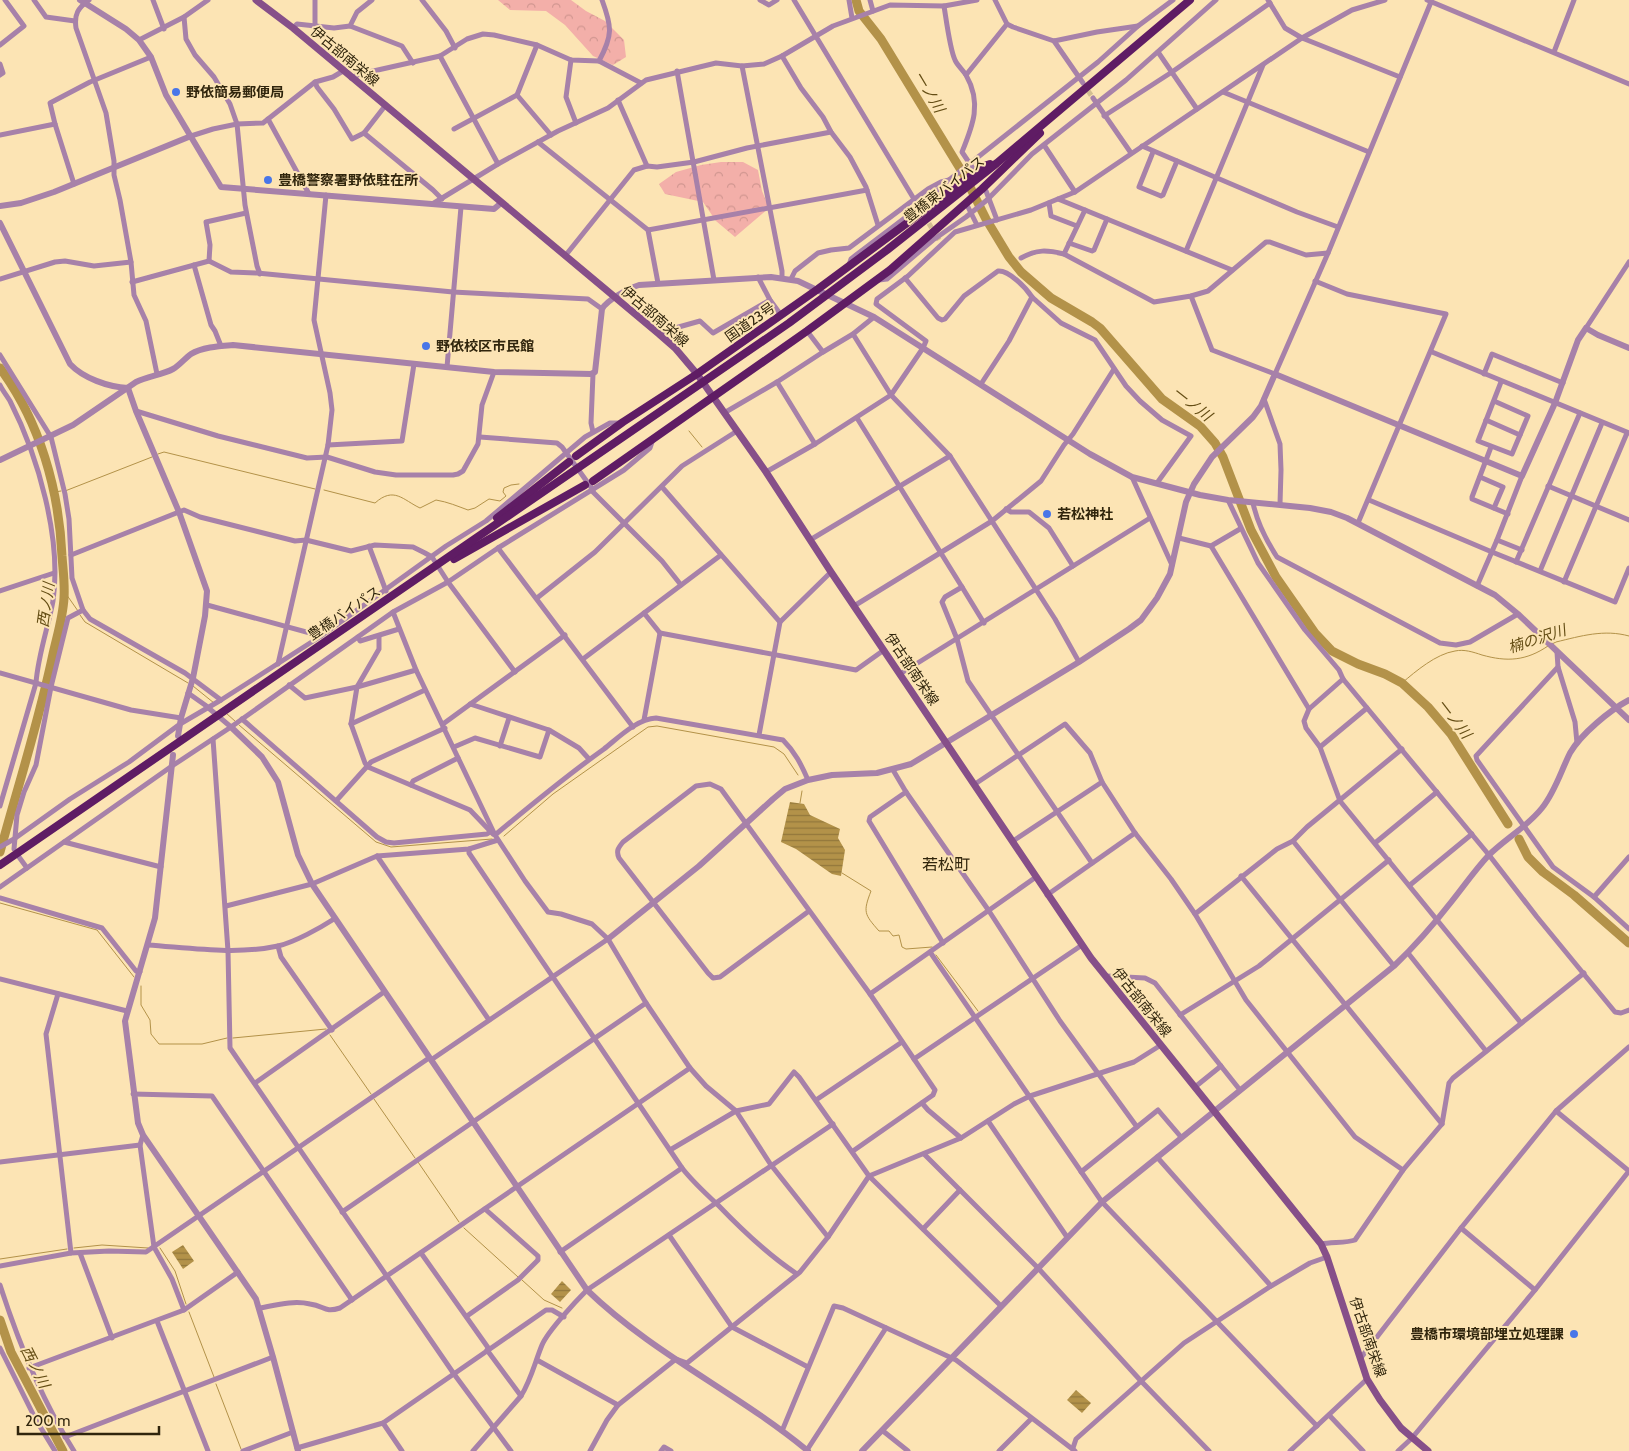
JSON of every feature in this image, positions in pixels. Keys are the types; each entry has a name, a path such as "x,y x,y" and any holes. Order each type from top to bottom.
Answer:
{"highway":[{"name":"豊橋東バイパス","path":"700,378 835,290 984,166 997,162 1085,84 1190,0"},
{"path":"593,480 653,439 712,394 807,331 924,241 984,190 1085,84"},
{"name":"国道23号","path":"700,378 781,315 820,290 849,265 958,187"},
{"path":"576,456 623,422 700,378"},
{"name":"豊橋バイパス","path":"2,863 454,553 700,378"},
{"path":"454,553 571,463"},
{"path":"425,573 446,564 585,482"}],"main road":[{"name":"伊古部南栄線","path":"256,0 659,334 675,348 700,378 766,472 831,572 1082,945 1321,1244 1367,1379 1401,1428 1428,1451"}],"street":[{"path":"0,45 24,26 4,0"},
{"path":"34,0 46,17 75,20"},
{"path":"153,0 164,29"},
{"path":"139,40 164,29 208,0"},
{"path":"315,0 315,26"},
{"path":"350,26 357,12 372,0"},
{"path":"422,0 446,31 455,48"},
{"path":"599,61 610,37 608,18 602,0"},
{"path":"760,0 769,5 777,0"},
{"path":"794,0 915,202"},
{"path":"849,0 852,18"},
{"path":"870,0 871,11"},
{"path":"432,204 472,178 551,134 608,108 646,80 716,63 742,66 764,64 852,18 890,5 944,6 977,0"},
{"path":"995,0 1007,24 1054,41 1138,26"},
{"path":"849,265 856,255 914,212 951,178 1079,76 1138,26 1173,0"},
{"path":"874,281 886,279 933,240 988,199 1032,154 1097,104 1216,0"},
{"path":"766,472 815,444 891,395 926,341 876,304 876,302 879,296 905,278 940,243 955,232 1058,200 1075,192 1302,38 1366,3 1385,0"},
{"path":"1554,52 1574,0"},
{"path":"157,374 146,321 134,295 120,200 114,175 106,113 84,52 75,20 76,12 85,1 139,40 151,57 166,95 221,187 461,207 494,209 501,204"},
{"path":"0,1266 80,1253 109,1251 146,1252 264,1172 297,1147 608,939 699,866 780,794 798,783 808,780 832,775 877,773 911,764 1079,662 1141,620 1157,598 1170,574 1186,502 1201,471 1212,457 1243,428 1264,399 1328,254 1429,1 1629,84"},
{"path":"1104,116 1172,72 1269,2 1285,28 1302,38 1400,77"},
{"path":"944,6 954,60 966,75 972,87 975,111 974,123 962,152 975,174"},
{"path":"184,17 186,39 195,55 214,77 226,97 237,124 242,190 260,274"},
{"path":"292,28 297,24 334,28 350,26 402,46 413,63"},
{"path":"966,75 1007,24"},
{"path":"351,78 360,74 440,56 467,39 483,34 537,44 571,60 599,61 641,83"},
{"path":"1054,41 1085,84"},
{"path":"454,129 517,95 537,44"},
{"path":"1158,52 1196,109"},
{"path":"440,56 498,164"},
{"path":"782,56 800,88 823,117 850,157 867,190 878,225"},
{"path":"74,184 50,103 151,57"},
{"path":"571,60 566,97 576,123"},
{"path":"0,64 3,73 0,74"},
{"path":"1186,251 1263,64"},
{"path":"742,66 782,278"},
{"path":"0,206 21,203 74,184 191,136 213,129 237,124 263,123 315,82 333,77 343,71"},
{"path":"677,72 714,280"},
{"path":"315,82 317,88 334,109 352,139 364,133 385,106"},
{"path":"1223,92 1369,152"},
{"path":"517,95 551,134"},
{"path":"1093,98 1131,153"},
{"path":"618,100 647,166"},
{"path":"268,119 309,194"},
{"path":"0,134 55,124"},
{"path":"565,256 634,170 647,166 657,167 694,162 758,146 832,132"},
{"path":"364,133 442,199"},
{"path":"538,142 648,230 658,283"},
{"path":"1044,145 1075,192"},
{"path":"1142,146 1297,212 1338,227"},
{"path":"1153,152 1140,187 1161,196 1177,161"},
{"path":"791,279 795,271 818,253 849,248 878,225 915,202 941,182 951,178"},
{"path":"951,178 958,187"},
{"path":"648,230 867,190"},
{"path":"984,190 996,220"},
{"path":"278,664 327,457 332,410 325,364 321,356 314,320 326,195"},
{"path":"1058,200 1232,270"},
{"path":"1049,203 1051,216 1077,226"},
{"path":"968,205 979,225"},
{"path":"447,367 461,207"},
{"path":"1064,254 1084,210"},
{"path":"209,262 210,245 206,222 246,214"},
{"path":"1069,243 1092,251 1094,250 1107,219"},
{"path":"0,224 70,364 81,374 119,388 128,388"},
{"path":"1021,258 1032,252 1053,251 1064,254 1150,301 1191,296 1208,291 1266,242 1306,255 1328,254"},
{"path":"0,279 56,262 65,261 94,266 130,262"},
{"path":"132,282 209,262 231,272 453,292 588,298 602,309"},
{"path":"1477,586 1498,540 1522,476 1555,403 1578,340 1629,262"},
{"path":"194,265 211,325 221,346"},
{"path":"905,278 938,318 942,320 945,319 964,296 998,271 1004,270 1061,323 1095,340 1126,386 1140,401 1162,420 1191,436 1157,483"},
{"path":"758,277 770,300 781,315"},
{"path":"593,432 591,423 593,374 595,372 604,305 633,287 658,283 758,277 791,279 820,290 874,317 1132,477 1229,500 1280,504 1331,512 1358,523 1495,596 1518,614 1629,720"},
{"path":"1315,280 1347,294 1446,314 1432,352 1358,523"},
{"path":"1191,296 1212,350 1522,476"},
{"path":"981,384 1008,341 1032,297"},
{"path":"659,334 700,320 713,333 770,300"},
{"path":"724,412 777,382 853,334 874,317"},
{"path":"1586,328 1629,348"},
{"path":"807,331 823,352"},
{"path":"853,334 891,395 950,456 1055,619 1079,662"},
{"path":"0,460 73,425 141,379 173,369 199,350 221,346 233,345 321,356 494,372 593,374"},
{"path":"1432,352 1628,433 1564,582"},
{"path":"1484,374 1492,354 1563,383"},
{"path":"0,355 51,437 65,491 72,578 82,611 90,619 193,680 220,700"},
{"path":"328,445 402,440 414,364"},
{"path":"854,606 992,521 1041,480 1114,369"},
{"path":"136,411 218,436 307,458 327,457 382,473 396,475 452,475 463,471 478,444 482,405 494,372"},
{"path":"777,382 815,444"},
{"path":"1494,401 1528,416 1512,454 1478,441 1501,382"},
{"path":"0,385 10,401 38,470 47,510 54,572 53,599 37,669 36,683 0,806"},
{"path":"128,388 179,512 208,591 193,680 180,721 178,736"},
{"path":"1264,399 1280,444 1280,504"},
{"path":"1516,562 1580,413"},
{"path":"857,418 984,623"},
{"path":"1486,420 1520,435"},
{"path":"0,847 70,799 129,762 180,721 210,707 321,636 386,591 486,521 593,432 610,423 623,422"},
{"path":"1540,571 1602,423"},
{"path":"537,598 596,552 682,466 736,431"},
{"path":"480,438 557,444 562,447 571,463 592,491 662,561 680,585"},
{"path":"0,887 393,612 448,582 498,548 624,470 650,448 653,439"},
{"path":"1491,447 1472,499 1508,514"},
{"path":"810,540 950,456"},
{"path":"1132,477 1172,565"},
{"path":"1480,477 1503,487 1494,508"},
{"path":"1548,486 1629,520"},
{"path":"662,487 780,622"},
{"path":"1229,500 1240,528 1258,563 1304,630 1615,1012 1621,1013 1629,1010"},
{"path":"1369,500 1615,602 1629,568"},
{"path":"1251,502 1270,545 1277,556 1440,643 1456,645 1470,642 1518,614"},
{"path":"1006,509 1010,512 1028,512 1049,528 1073,566"},
{"path":"71,555 184,510 200,517 295,541 306,540 351,550 375,545 412,547 432,557 448,582 515,672"},
{"path":"900,674 1150,518"},
{"path":"1211,546 1240,528"},
{"path":"1179,538 1211,546 1309,709"},
{"path":"1498,540 1522,550"},
{"path":"369,546 386,591"},
{"path":"498,548 583,658 633,727"},
{"path":"583,658 721,555"},
{"path":"0,591 54,572"},
{"path":"759,735 780,622 831,572"},
{"path":"962,587 945,597 942,602 957,639 968,681 1092,863"},
{"path":"207,605 321,636"},
{"path":"14,849 12,839 17,815 24,792 36,765 50,687 68,618 82,611"},
{"path":"393,612 416,670 495,836"},
{"path":"644,613 660,634 856,670 884,650"},
{"path":"358,637 360,641 400,629"},
{"path":"644,720 660,634"},
{"path":"336,801 372,762 444,726 470,704 565,635"},
{"path":"379,636 379,649 357,687 351,724 351,729 365,763 368,767 470,810 495,836 548,912 592,924 608,939 646,1003 690,1068 706,1086 736,1111 771,1164 828,1237"},
{"path":"1556,650 1558,667 1575,722 1578,743"},
{"path":"1558,667 1476,756 1476,760 1553,867 1594,897 1629,929"},
{"path":"289,685 305,698 357,687 416,670"},
{"path":"0,673 132,710 180,721"},
{"path":"1343,679 1309,709 1304,721 1306,728 1320,747 1340,801 1521,1023"},
{"path":"351,724 426,690"},
{"path":"189,692 232,726 262,757 278,782 298,855 312,884 560,1252 588,1290 611,1313 782,1431 807,1451 886,1328"},
{"path":"862,1451 1102,1202 1408,953 1489,855 1524,826 1547,802 1571,752 1578,743 1616,707 1629,700"},
{"path":"470,704 549,730 579,748 589,759"},
{"path":"1320,747 1367,708"},
{"path":"500,746 509,718"},
{"path":"226,906 312,884 377,856 469,849 495,836 544,793 644,720 656,718 783,740 793,749 808,780"},
{"path":"241,720 377,837 386,842 394,843 488,834 495,836"},
{"path":"975,784 1065,724 1090,753 1102,782 1134,833 1171,879 1195,914 1246,1000 1354,1137 1403,1170"},
{"path":"454,748 475,738 540,757 549,730"},
{"path":"213,739 226,906 230,1048 454,1374 511,1451"},
{"path":"1195,914 1278,849 1287,846 1307,827 1402,749"},
{"path":"173,755 155,918 127,1011 125,1029 133,1094 138,1122 144,1135 238,1272 260,1308 297,1450 383,1423 546,1310 552,1310 564,1316"},
{"path":"411,785 413,781 458,758"},
{"path":"894,770 906,792 989,911 1060,1021 1137,1127"},
{"path":"1013,841 1102,782"},
{"path":"809,911 720,977 713,978 620,858 617,853 618,848 622,842 696,786 710,784 721,789 870,994 935,1090 933,1095 853,1151"},
{"path":"906,792 870,818 869,821 943,943"},
{"path":"1375,843 1437,792"},
{"path":"1047,895 1134,833"},
{"path":"1410,885 1472,834"},
{"path":"1293,841 1394,966"},
{"path":"64,842 161,867"},
{"path":"469,849 469,853 682,1168 697,1186 741,1230 797,1274"},
{"path":"377,856 489,1020"},
{"path":"19,857 27,868"},
{"path":"1594,897 1629,858"},
{"path":"1180,1015 1259,966 1389,860"},
{"path":"1242,876 1442,1124"},
{"path":"870,994 1036,877"},
{"path":"0,898 102,928 136,971 140,972"},
{"path":"148,945 228,951 278,946 334,919"},
{"path":"914,1059 1082,945"},
{"path":"278,946 281,958 332,1030"},
{"path":"930,952 1102,1202 1317,1426"},
{"path":"1408,953 1486,1051"},
{"path":"1321,1244 1355,1240 1403,1170 1442,1124 1449,1083 1584,973"},
{"path":"1105,976 1146,978 1155,983 1240,1090"},
{"path":"0,979 127,1011"},
{"path":"255,1083 384,992"},
{"path":"58,994 46,1034 71,1254"},
{"path":"342,1212 646,1003"},
{"path":"816,1100 902,1042"},
{"path":"676,1359 687,1363 797,1274 828,1237 869,1176 961,1138 1030,1096 1100,1075 1134,1062 1161,1045"},
{"path":"1360,1359 1556,1111 1629,1047"},
{"path":"1194,1087 1221,1066"},
{"path":"260,1308 288,1303 310,1304 330,1311 340,1308 690,1068"},
{"path":"670,1150 736,1111 769,1104 794,1072 800,1077 869,1176 1001,1306"},
{"path":"133,1094 212,1096 352,1300"},
{"path":"922,1103 961,1138"},
{"path":"1081,1172 1158,1110 1181,1137"},
{"path":"1398,1451 1412,1438 1535,1290 1629,1172 1556,1111"},
{"path":"988,1121 1067,1237"},
{"path":"473,1451 521,1396 526,1388 543,1342 588,1290 716,1204 771,1164 833,1124"},
{"path":"144,1135 140,1145 154,1247 172,1279 184,1310"},
{"path":"0,1162 140,1145"},
{"path":"924,1154 1038,1268 1141,1381 1209,1451"},
{"path":"1157,1157 1272,1286"},
{"path":"560,1252 682,1168"},
{"path":"923,1229 960,1190"},
{"path":"467,1316 518,1280 538,1260 538,1256 485,1209"},
{"path":"1462,1228 1535,1290"},
{"path":"669,1235 732,1327 808,1367"},
{"path":"80,1253 112,1338"},
{"path":"421,1253 467,1316 488,1350 521,1396"},
{"path":"782,1431 834,1306 952,1359 1074,1450 1076,1439 1184,1343 1272,1286 1310,1264 1327,1257"},
{"path":"29,1368 184,1310 238,1272"},
{"path":"0,1285 29,1368 47,1406 74,1451"},
{"path":"158,1321 208,1451"},
{"path":"1,1351 54,1451"},
{"path":"65,1437 274,1357"},
{"path":"590,1451 607,1420 618,1405 676,1359"},
{"path":"537,1360 618,1405"},
{"path":"1290,1451 1367,1379"},
{"path":"1329,1415 1363,1451"},
{"path":"999,1451 1031,1419"},
{"path":"383,1423 402,1451"},
{"path":"882,1431 908,1451"},
{"path":"243,1451 293,1432"},
{"path":"661,1451 664,1447 671,1451"}],"green space":[{"path":"498,0 571,0 605,21 624,40 626,57 613,65 593,56 565,25 546,11 510,10"},
{"path":"721,162 743,162 758,170 762,191 769,208 735,237 716,221 703,202 665,194 659,184 676,172"}],"shaded area":[{"path":"790,802 804,804 810,815 840,829 838,838 845,850 841,876 832,874 796,849 781,842"},
{"path":"183,1245 194,1261 183,1269 172,1252"},
{"path":"562,1281 571,1290 560,1302 551,1294"},
{"path":"1076,1390 1091,1403 1082,1413 1067,1400"}],"waterway":[{"name":"一ノ川","path":"856,0 859,11 881,39 964,175 986,219 1009,257 1021,272 1051,298 1100,328 1162,399 1200,426 1215,443 1223,457 1251,530 1276,577 1315,633 1332,651 1402,683 1428,707 1451,734 1508,824"},
{"name":"西ノ川","path":"0,368 26,411 45,458 52,482 60,531 64,588 61,619 35,729 0,852"},
{"path":"689,431 702,447"},
{"path":"158,454 164,452 315,489"},
{"path":"65,491 152,457"},
{"path":"324,490 375,503 388,495 393,495 403,498 420,508 436,500 468,510 489,499 500,501 506,496 503,492 504,488 519,484"},
{"name":"西ノ川","path":"55,492 61,491"},
{"path":"64,591 78,611"},
{"path":"80,615 85,622 188,683"},
{"name":"楠の沢川","path":"1552,644 1592,634 1611,633 1629,636"},
{"name":"楠の沢川","path":"1402,683 1427,664 1441,656 1458,650 1500,659 1516,659 1532,655 1548,646"},
{"path":"193,686 214,703"},
{"path":"226,713 236,722"},
{"path":"239,725 376,842 391,847 492,839"},
{"path":"504,836 553,794 648,727 657,726 774,747 784,754 798,775"},
{"path":"800,803 802,791"},
{"name":"一ノ川","path":"1519,839 1528,857 1543,872 1574,895 1629,943"},
{"path":"842,873 871,891 866,913 879,931 889,931 893,936 899,935 902,947 906,949 932,947"},
{"path":"0,903 97,930 134,977"},
{"path":"936,955 978,1011"},
{"path":"141,986 141,1005 150,1020 151,1034 159,1044 202,1044 227,1038"},
{"path":"233,1038 326,1029"},
{"path":"330,1035 371,1094"},
{"path":"374,1099 415,1158"},
{"path":"418,1162 459,1222"},
{"path":"464,1228 518,1277"},
{"path":"74,1248 102,1245 148,1248"},
{"path":"160,1248 175,1271 186,1304"},
{"path":"0,1259 67,1249"},
{"path":"522,1280 544,1300 562,1308"},
{"path":"189,1312 214,1377"},
{"name":"西ノ川","path":"0,1320 11,1352 63,1451"},
{"path":"216,1384 241,1449"}],"tunnel":[{"path":"1084,85 1093,98"},
{"path":"925,217 939,240"}],"place":[{"name":"野依簡易郵便局","path":"176,92"},
{"name":"豊橋警察署野依駐在所","path":"268,180"},
{"name":"野依校区市民館","path":"426,346"},
{"name":"若松神社","path":"1047,514"},
{"name":"豊橋市環境部埋立処理課","path":"1574,1334"}],"district":[{"name":"若松町","path":"946,864"}]}
